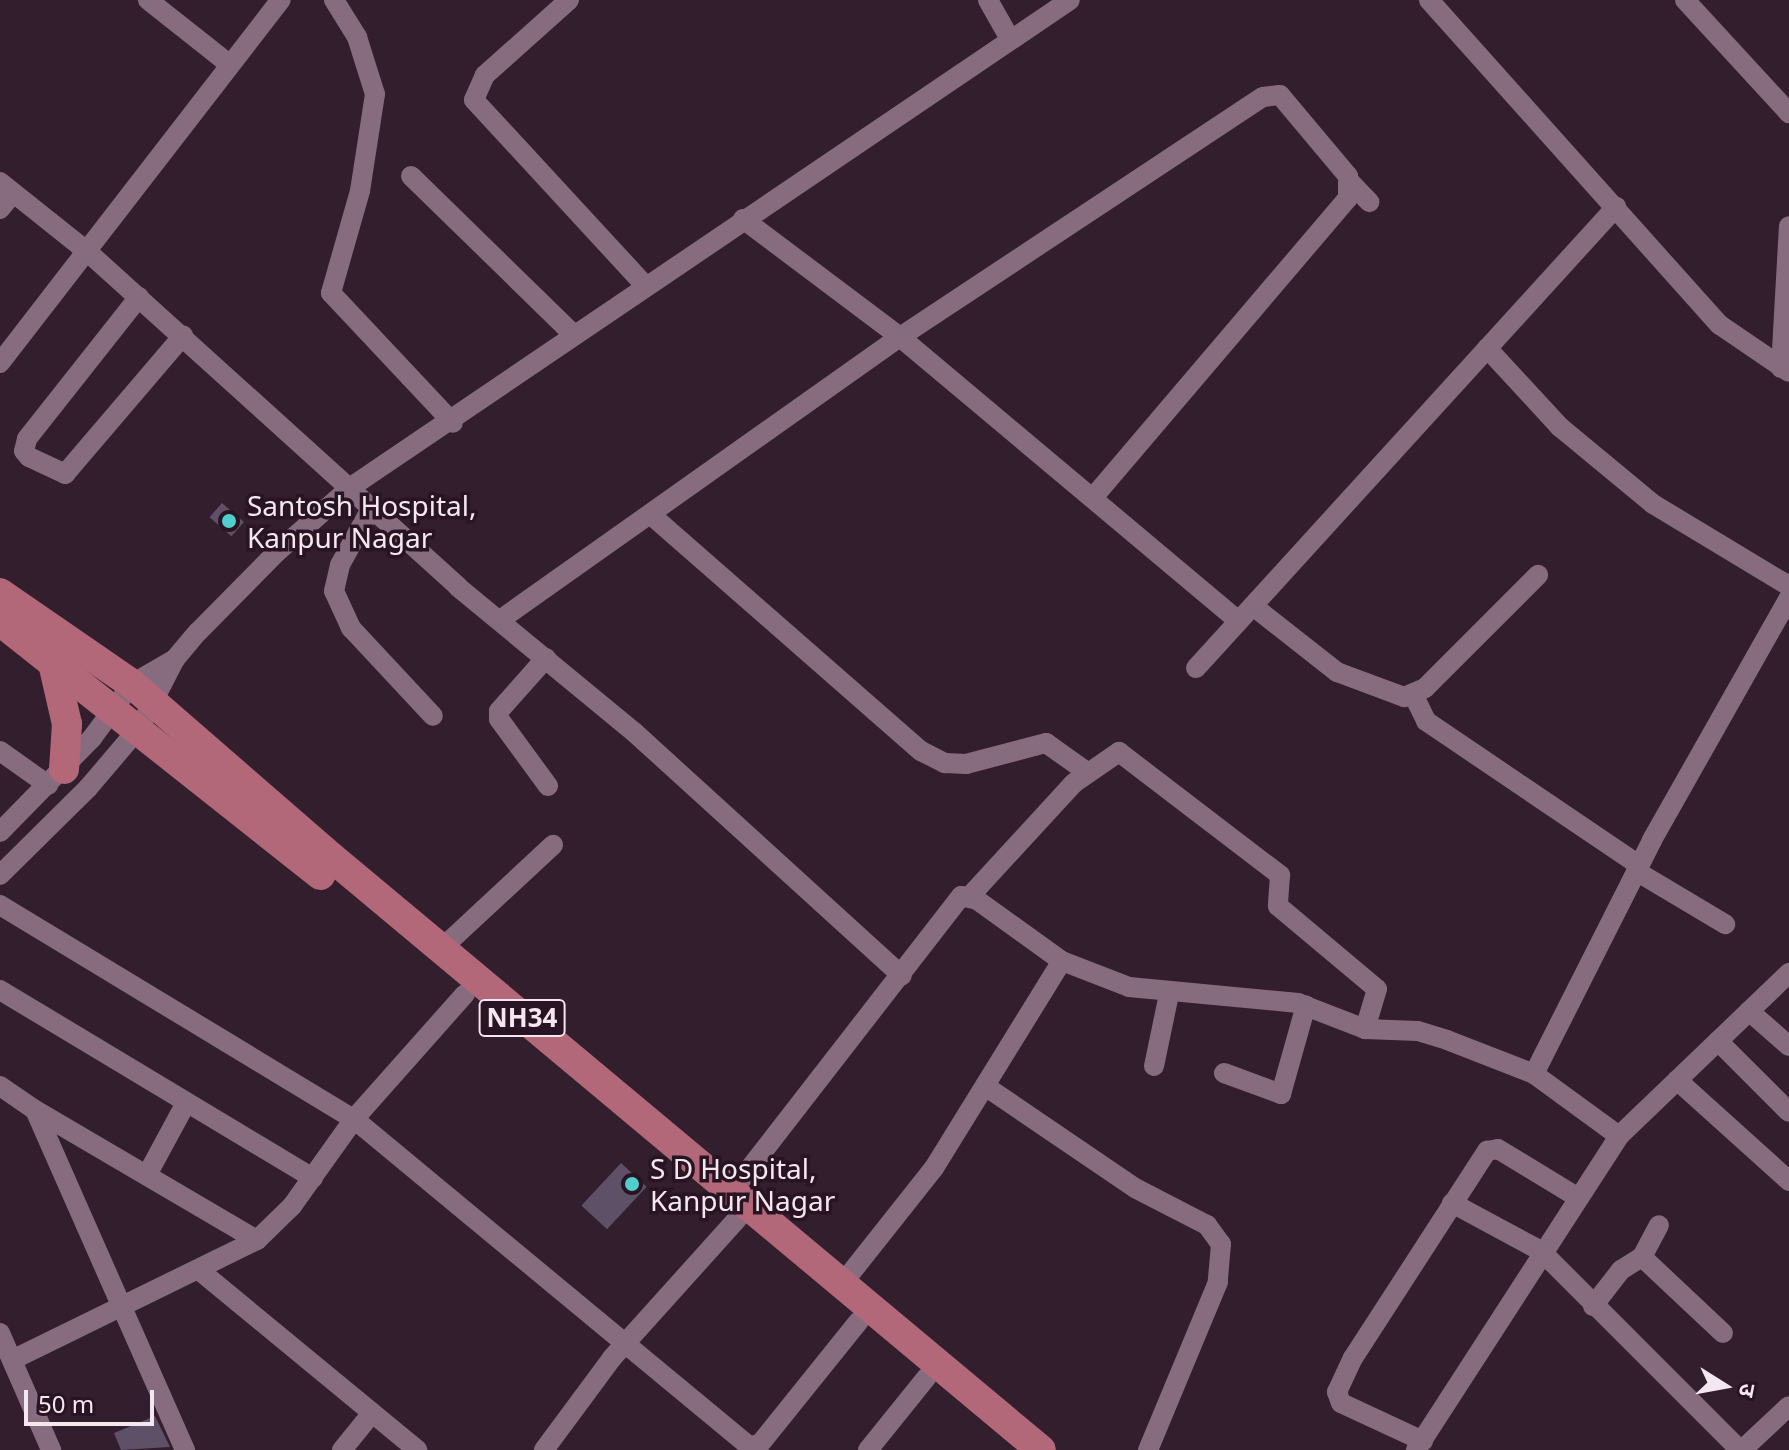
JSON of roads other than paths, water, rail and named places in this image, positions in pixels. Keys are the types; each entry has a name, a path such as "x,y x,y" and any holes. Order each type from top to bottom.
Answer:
{"highway":[{"name":"NH34","path":"0,593 136,706 441,949 735,1205 859,1321 1010,1450"},
{"name":"NH34","path":"0,621 52,659 136,706 465,994 735,1205 842,1284 1041,1450"},
{"path":"52,659 67,724 56,777"}],"street":[{"path":"148,0 229,64"},
{"path":"0,363 89,253 229,64 281,0"},
{"path":"334,0 357,37 375,94 360,191 331,293 453,423"},
{"path":"569,0 546,7 485,75 474,100 645,285"},
{"path":"988,0 1010,39"},
{"path":"0,832 136,706 175,659 277,552 351,487 453,423 645,285 1070,0"},
{"path":"1685,0 1789,113"},
{"path":"1433,1 1720,325 1785,370"},
{"path":"500,620 900,337 1270,94 1286,99 1369,202"},
{"path":"411,176 574,335"},
{"path":"1094,496 1335,217 1348,198 1350,182"},
{"path":"4,195 89,253 902,976"},
{"path":"1196,668 1616,207"},
{"path":"743,219 900,337 1094,496 1246,614 1337,672 1394,697 1414,696 1538,575"},
{"path":"1785,370 1789,226"},
{"path":"139,297 27,439 24,451 29,457 65,474 183,336"},
{"path":"1487,348 1560,427 1653,504 1789,586"},
{"path":"372,507 340,565 334,591 351,628 433,716"},
{"path":"650,514 929,756 966,764 1046,743 1087,772"},
{"path":"1534,1074 1637,868 1789,598"},
{"path":"546,658 499,711 499,719 548,786"},
{"path":"0,875 88,788 136,706 175,659"},
{"path":"1414,696 1426,721 1637,868 1725,924"},
{"path":"0,751 56,777"},
{"path":"544,1450 735,1205 955,899 970,896 1087,772 1119,752 1280,875 1284,882 1278,906 1377,989 1365,1029"},
{"path":"441,949 553,845"},
{"path":"970,896 1062,961 1129,987 1169,994 1306,1005 1365,1029 1418,1031 1534,1074 1619,1136"},
{"path":"0,905 354,1119 626,1343 663,1378 753,1447 859,1321"},
{"path":"842,1284 934,1168 1062,961"},
{"path":"1577,1197 1495,1148 1487,1151 1337,1392 1346,1407 1419,1446 1541,1251 1619,1136 1789,973"},
{"path":"0,990 313,1178"},
{"path":"7,1356 125,1309 257,1240 313,1178 354,1119 465,994"},
{"path":"1154,1066 1169,994"},
{"path":"1224,1073 1271,1093 1284,1091 1306,1005"},
{"path":"1749,1011 1789,1046"},
{"path":"1718,1041 1789,1112"},
{"path":"1677,1080 1789,1181"},
{"path":"0,1086 35,1110 257,1240"},
{"path":"985,1086 1135,1188 1207,1225 1221,1244 1218,1282 1148,1450"},
{"path":"147,1175 186,1103"},
{"path":"35,1110 185,1450"},
{"path":"1452,1203 1541,1251 1741,1450 1789,1406"},
{"path":"1593,1306 1621,1270 1642,1257 1659,1225"},
{"path":"1642,1257 1723,1333"},
{"path":"199,1270 417,1450"},
{"path":"0,1333 7,1356 51,1450"},
{"path":"869,1450 927,1377"},
{"path":"342,1450 372,1413"}],"place":[{"name":"Santosh Hospital, Kanpur Nagar","path":"229,521"},
{"name":"S D Hospital, Kanpur Nagar","path":"632,1184"}]}
